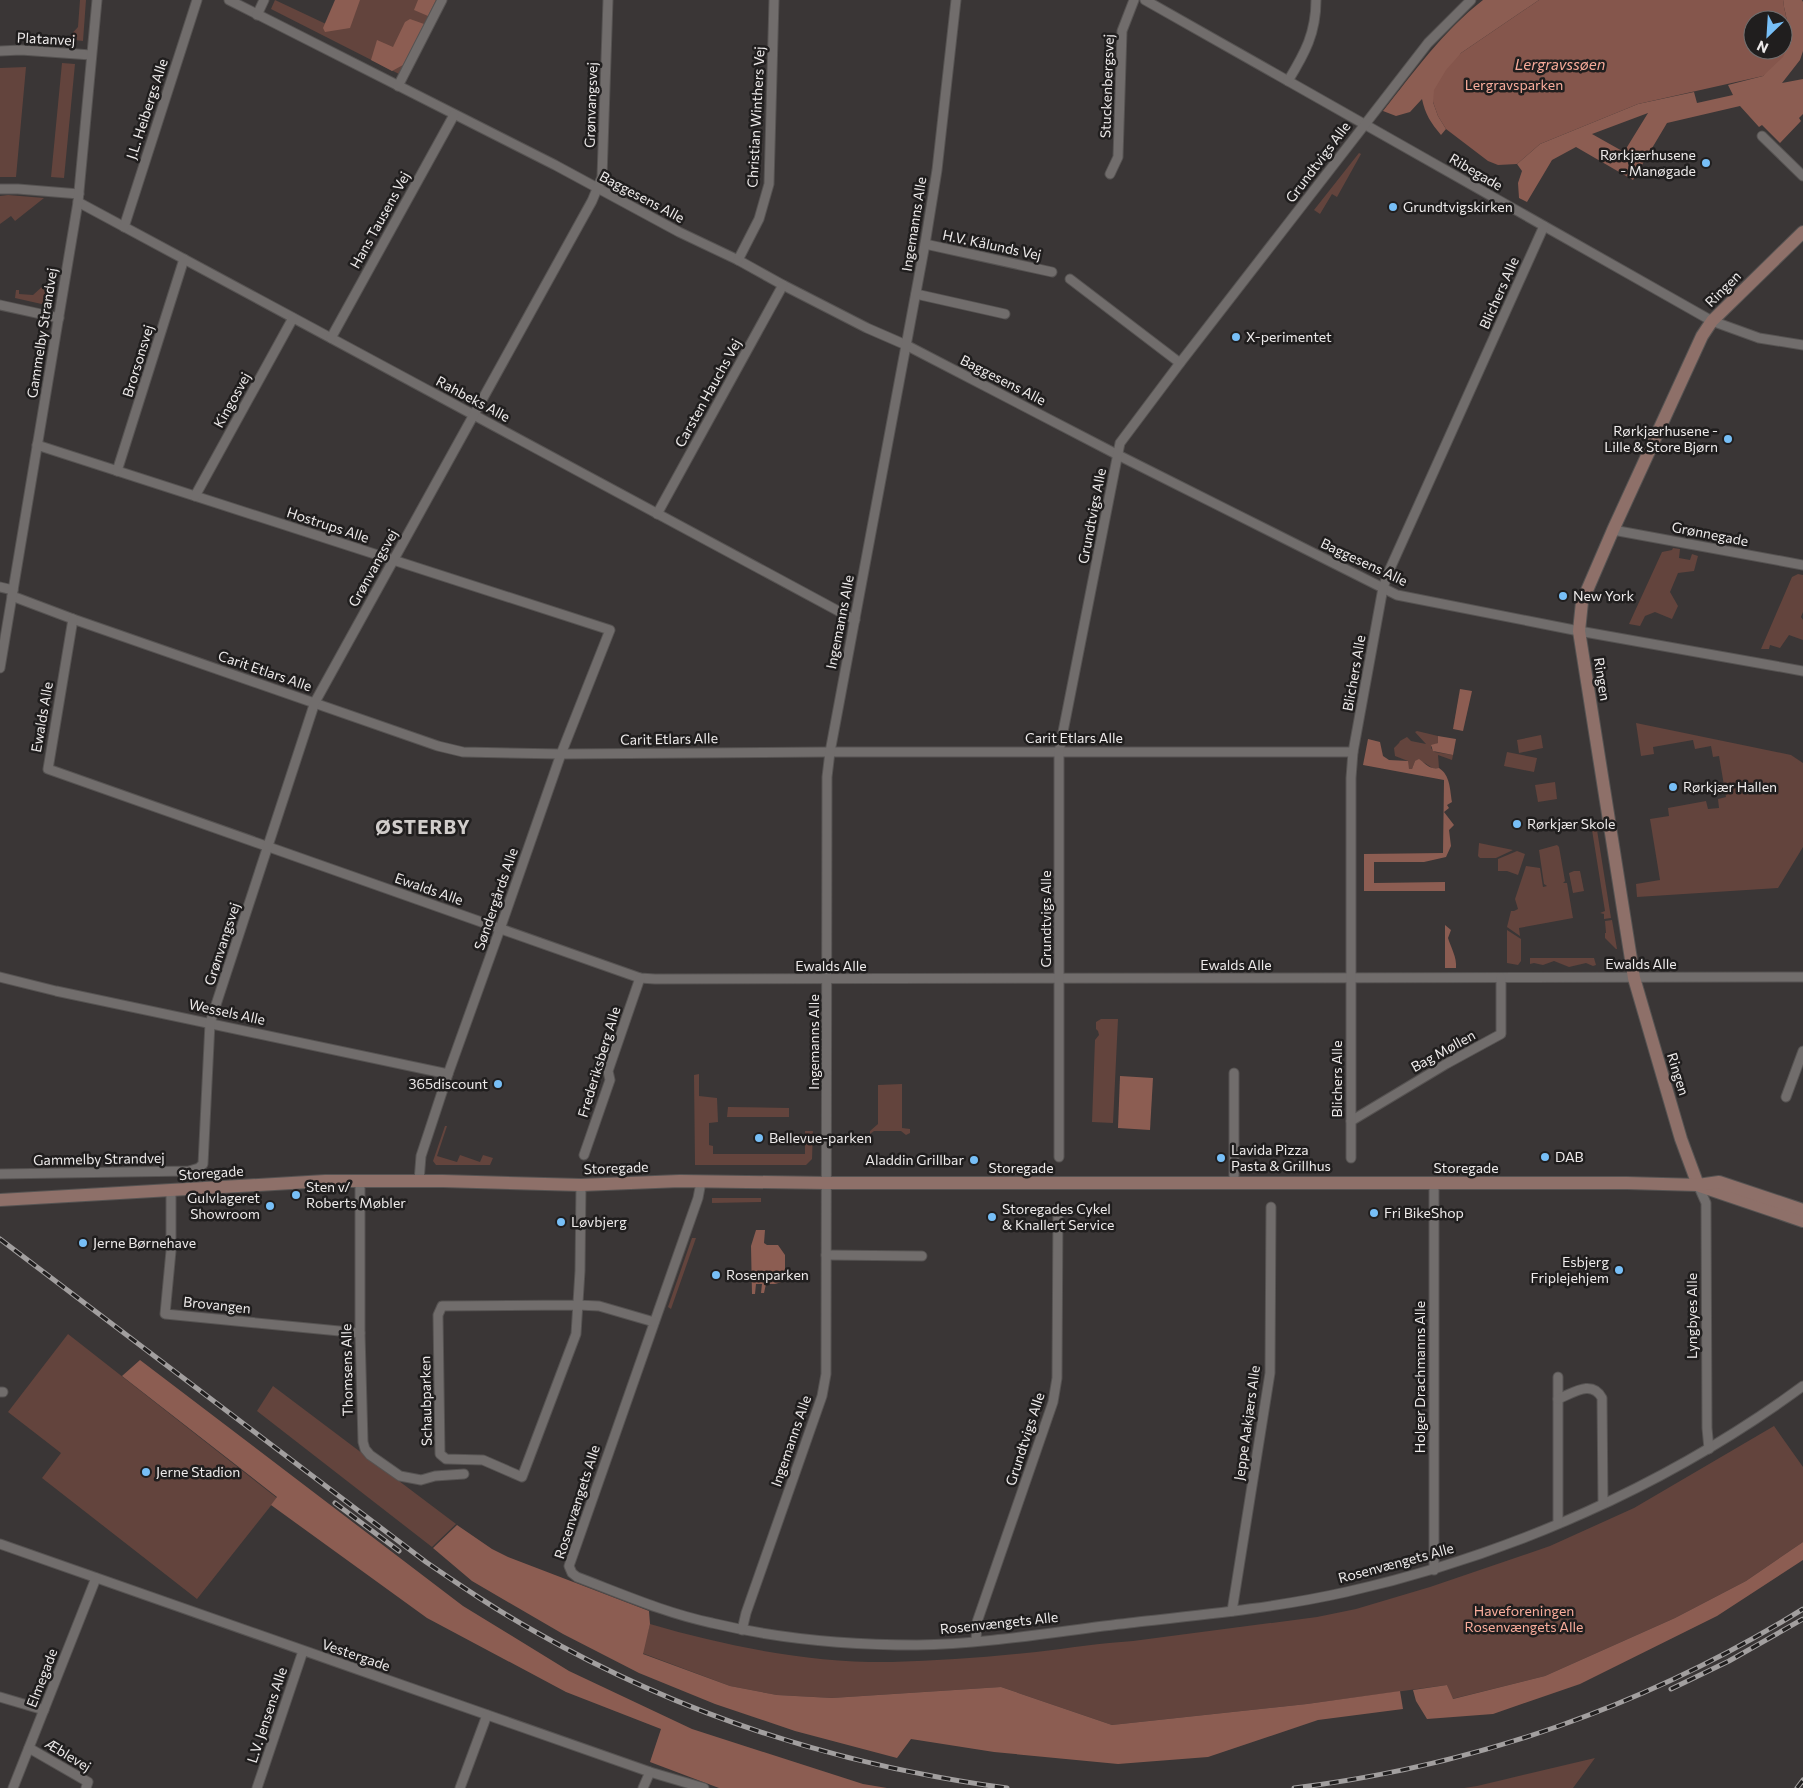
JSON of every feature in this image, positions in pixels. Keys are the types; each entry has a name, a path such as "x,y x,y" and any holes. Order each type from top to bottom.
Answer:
{"street":[{"name":"Gammelby Strandvej","path":"0,668 78,198 97,0"},
{"name":"J.L. Heibergs Alle","path":"124,227 197,0"},
{"name":"Baggesens Alle","path":"229,0 555,165 867,328 906,345 1397,595 1579,632 1803,671"},
{"path":"258,15 264,0"},
{"path":"398,86 442,0"},
{"name":"Grønvangsvej","path":"199,1168 204,1160 210,1022 315,702 598,189 604,171 608,0"},
{"name":"Christian Winthers Vej","path":"738,260 759,219 769,184 774,0"},
{"name":"Ingemanns Alle","path":"742,1630 746,1613 825,1385 828,980 827,777 830,752 925,244 937,170 956,0"},
{"name":"Stuckenbergsvej","path":"1110,174 1118,156 1122,31 1134,0"},
{"name":"Ribegade","path":"1145,0 1712,321 1759,338 1803,345"},
{"path":"1288,81 1305,53 1312,35 1316,15 1316,0"},
{"name":"Grundtvigs Alle","path":"1059,1157 1059,752 1120,443 1428,43 1472,0"},
{"name":"Platanvej","path":"0,51 21,50 91,55"},
{"name":"Hans Tausens Vej","path":"331,338 454,115"},
{"path":"1762,136 1803,176"},
{"path":"0,190 18,189 78,198"},
{"name":"Rahbeks Alle","path":"78,198 124,227 855,620"},
{"name":"Blichers Alle","path":"1351,1158 1351,778 1353,752 1383,588 1544,226"},
{"name":"Ringen","path":"1698,1185 1681,1139 1634,978 1579,632 1582,602 1612,530 1702,336 1712,321 1803,232"},
{"name":"H.V. Kålunds Vej","path":"925,244 1052,272"},
{"name":"Brorsonsvej","path":"117,471 184,259"},
{"path":"1070,278 1180,363"},
{"name":"Carsten Hauchs Vej","path":"657,514 783,285"},
{"path":"916,294 1005,314"},
{"path":"0,305 59,318"},
{"name":"Kingosvej","path":"195,496 293,318"},
{"name":"Hostrups Alle","path":"37,445 610,630"},
{"name":"Grønnegade","path":"1612,530 1803,565"},
{"name":"Carit Etlars Alle","path":"0,587 73,619 438,746 463,752 560,754 1353,752"},
{"name":"Ewalds Alle","path":"73,619 48,769 640,978 828,980 1803,977"},
{"name":"Søndergårds Alle","path":"419,1181 421,1156 448,1074 560,754 610,630"},
{"name":"Wessels Alle","path":"0,977 56,991 210,1022 448,1074"},
{"name":"Frederiksberg Alle","path":"584,1155 610,1080 608,1071 640,978"},
{"name":"Bag Møllen","path":"1351,1121 1446,1064 1501,1034 1501,978"},
{"path":"1786,1097 1803,1051"},
{"path":"1234,1073 1234,1183"},
{"name":"Gammelby Strandvej","path":"0,1174 189,1171 199,1168"},
{"name":"Storegade","path":"0,1200 325,1180 581,1185 701,1182 1698,1185 1719,1182 1803,1210"},
{"name":"Thomsens Alle","path":"360,1180 362,1442 370,1456 400,1476 422,1480 435,1476 464,1474"},
{"name":"Rosenvængets Alle","path":"701,1182 698,1198 569,1562 570,1569 577,1577 657,1608 742,1630 810,1640 860,1644 920,1644 976,1641 1232,1611 1343,1593 1434,1570 1515,1541 1603,1503 1654,1479 1709,1449 1766,1414 1803,1386"},
{"name":"Holger Drachmanns Alle","path":"1434,1183 1434,1570"},
{"name":"Schaubparken","path":"581,1185 578,1305 576,1334 522,1477 483,1460 446,1459 440,1454 438,1315 442,1306 578,1305 599,1306 654,1322"},
{"name":"Storegade","path":"1698,1185 1803,1221"},
{"name":"Lyngbyes Alle","path":"1698,1185 1706,1202 1706,1428 1709,1449"},
{"name":"Brovangen","path":"171,1190 171,1251 165,1314 360,1333"},
{"name":"Grundtvigs Alle","path":"976,1641 977,1622 1053,1402 1057,1378 1058,1208"},
{"name":"Jeppe Aakjærs Alle","path":"1232,1611 1270,1373 1271,1208"},
{"path":"826,1255 922,1256"},
{"path":"1558,1377 1558,1523"},
{"path":"1558,1399 1588,1387 1594,1388 1602,1398 1603,1503"},
{"name":"Vestergade","path":"0,1544 650,1772 704,1788"},
{"name":"Elmegade","path":"13,1788 96,1578"},
{"name":"L.V. Jensens Alle","path":"257,1788 303,1651"},
{"path":"0,1697 44,1710"},
{"path":"460,1788 487,1715"},
{"name":"Æblevej","path":"29,1748 88,1782 86,1788"},
{"path":"643,1788 650,1772"}],"green space":[{"path":"80,0 86,0 83,41 67,39 78,27"},
{"path":"275,0 326,24 338,0 436,0 399,74 271,9"},
{"path":"62,63 75,64 64,178 51,177"},
{"path":"26,67 16,177 0,177 0,68"},
{"path":"1359,153 1361,154 1337,197 1332,194 1320,214 1314,210"},
{"path":"0,196 44,198 15,221 11,216 0,224"},
{"path":"44,285 53,287 50,302 46,305 15,298 16,290 19,290 19,294 33,295"},
{"path":"1673,548 1680,549 1679,558 1690,560 1692,554 1698,556 1694,571 1678,573 1670,592 1678,606 1672,619 1655,612 1645,616 1640,626 1629,624 1662,552 1672,550"},
{"path":"1798,574 1803,575 1803,612 1801,617 1803,620 1803,640 1789,635 1780,648 1770,645 1769,649 1761,649 1792,577"},
{"path":"1636,723 1791,755 1803,763 1803,847 1778,888 1637,897 1636,884 1660,880 1650,819 1669,816 1668,808 1706,801 1708,809 1719,808 1718,799 1726,797 1719,756 1713,757 1711,746 1695,749 1693,740 1653,747 1654,754 1641,756"},
{"path":"1415,732 1438,736 1438,743 1431,746 1431,748 1435,752 1453,755 1452,760 1438,755 1439,768 1434,769 1423,762 1415,761 1412,769 1408,769 1408,761 1395,756 1394,748 1407,737 1411,741 1426,744"},
{"path":"1541,735 1543,748 1519,753 1517,740"},
{"path":"1507,752 1537,758 1534,772 1504,766"},
{"path":"1555,782 1557,799 1538,802 1535,785"},
{"path":"1592,830 1597,830 1611,918 1604,919 1604,914 1600,913 1605,911"},
{"path":"1479,843 1513,850 1496,858 1480,858 1478,856"},
{"path":"1557,845 1559,847 1565,881 1563,883 1567,883 1573,918 1519,928 1520,936 1507,927 1511,911 1518,909 1515,899 1526,866 1540,868 1543,887 1547,886 1544,884 1539,850"},
{"path":"1517,851 1525,854 1518,875 1507,871 1498,871 1498,859"},
{"path":"1580,871 1584,891 1573,893 1569,873"},
{"path":"1612,920 1617,949 1605,938 1605,921"},
{"path":"1507,930 1521,939 1521,961 1518,965 1507,963"},
{"path":"1530,958 1594,958 1596,965 1593,966 1586,963 1569,967 1554,961 1543,965 1530,964"},
{"path":"1101,1019 1118,1019 1113,1123 1092,1122 1095,1040 1099,1035 1096,1029 1096,1022"},
{"path":"699,1074 699,1096 717,1098 718,1122 709,1123 709,1145 713,1146 713,1154 805,1154 805,1131 813,1131 812,1159 806,1165 695,1165 694,1075"},
{"path":"902,1084 902,1128 910,1129 910,1133 906,1135 901,1131 874,1131 870,1134 870,1131 878,1124 878,1085"},
{"path":"728,1107 789,1108 789,1117 727,1117"},
{"path":"445,1126 447,1126 437,1156 457,1162 460,1155 480,1162 483,1155 493,1158 490,1165 436,1165 433,1161"},
{"path":"712,1198 761,1198 761,1202 712,1203"},
{"path":"692,1238 696,1238 671,1309 668,1307"},
{"name":"Jerne Stadion","path":"68,1334 277,1498 197,1599 42,1478 61,1453 8,1412"},
{"path":"273,1386 456,1524 432,1547 257,1411"},
{"name":"Haveforeningen Rosenvængets Alle","path":"1774,1426 1803,1467 1803,1542 1746,1581 1675,1618 1545,1676 1452,1699 1447,1685 1307,1704 1112,1725 1001,1687 832,1698 777,1695 730,1686 642,1653 650,1624 710,1640 770,1652 831,1660 892,1662 1036,1652 1317,1617 1356,1609 1430,1587 1550,1546 1634,1508"},
{"path":"1595,1758 1573,1788 1464,1788 1477,1786"}],"shaded area":[{"path":"335,0 360,0 350,28 325,32 323,28"},
{"path":"418,0 436,0 428,16 414,10"},
{"path":"1483,0 1539,0 1461,53 1433,102 1438,116 1446,129 1441,135 1429,118 1422,99 1410,112 1396,116 1383,111 1442,38"},
{"path":"1784,0 1802,0 1803,2 1803,51 1800,60 1782,83 1803,79 1803,114 1799,118 1801,121 1780,143 1762,125 1759,127 1740,106 1667,123 1633,180 1576,147 1552,160 1527,202 1519,198 1518,183 1522,171 1517,164 1540,144 1638,104 1694,92 1697,103 1733,95 1728,85 1763,76 1775,60 1793,60 1793,10 1785,10","holes":["1648,113 1624,152 1592,134"]},
{"path":"410,19 424,24 403,65 392,71 371,60 377,40 393,47 405,22"},
{"path":"1460,689 1472,691 1463,731 1453,729"},
{"path":"1438,736 1456,739 1453,755 1433,751 1431,745 1438,743"},
{"path":"1368,739 1380,742 1383,756 1389,760 1408,761 1409,769 1412,769 1415,761 1419,759 1426,765 1443,771 1449,783 1452,802 1447,805 1449,808 1444,812 1454,825 1449,830 1451,846 1446,857 1424,862 1374,862 1374,883 1445,882 1445,891 1364,891 1364,854 1443,853 1444,780 1363,765"},
{"path":"1445,925 1451,930 1448,938 1455,956 1456,968 1445,968"},
{"path":"1120,1076 1153,1078 1150,1130 1118,1128"},
{"path":"756,1230 765,1230 764,1243 767,1245 778,1245 785,1255 785,1281 766,1284 764,1293 761,1293 762,1284 756,1284 755,1294 752,1294 751,1246"},
{"path":"140,1360 463,1606 569,1671 692,1729 863,1784 887,1788 719,1788 650,1762 661,1729 566,1692 427,1618 271,1505 277,1497 122,1376"},
{"path":"457,1525 492,1549 508,1557 649,1611 650,1624 643,1654 730,1686 777,1695 832,1698 1001,1687 1112,1725 1307,1704 1400,1691 1403,1709 1318,1720 1208,1757 1118,1764 994,1752 911,1739 897,1758 795,1731 715,1704 639,1673 563,1634 472,1581 433,1548"},
{"path":"1803,1542 1803,1560 1717,1616 1580,1684 1493,1714 1427,1719 1416,1701 1413,1690 1447,1685 1453,1699 1545,1676 1675,1618 1746,1581"}],"water":[{"name":"Lergravssøen","path":"1539,0 1784,0 1785,10 1743,10 1743,60 1780,60 1763,76 1638,104 1540,144 1517,164 1498,165 1488,161 1446,129 1438,116 1433,102 1434,90 1446,70 1461,53"}],"railway":[{"path":"0,1239 426,1562 492,1606 534,1631 646,1688 704,1712 763,1733 883,1766 1007,1788"},
{"path":"335,1503 399,1551"},
{"path":"1294,1788 1361,1778 1428,1764 1494,1747 1558,1726 1622,1702 1684,1674 1744,1643 1803,1609"},
{"path":"1671,1689 1729,1661 1803,1619"},
{"path":"1797,1788 1803,1780"}],"place":[{"name":"Rørkjærhusene - Manøgade","path":"1706,163"},
{"name":"Grundtvigskirken","path":"1393,207"},
{"name":"X-perimentet","path":"1236,337"},
{"name":"Rørkjærhusene - Lille & Store Bjørn","path":"1728,439"},
{"name":"New York","path":"1563,596"},
{"name":"Rørkjær Hallen","path":"1673,787"},
{"name":"Rørkjær Skole","path":"1517,824"},
{"name":"365discount","path":"498,1084"},
{"name":"Bellevue-parken","path":"759,1138"},
{"name":"DAB","path":"1545,1157"},
{"name":"Lavida Pizza Pasta & Grillhus","path":"1221,1158"},
{"name":"Aladdin Grillbar","path":"974,1160"},
{"name":"Sten v/ Roberts Møbler","path":"296,1195"},
{"name":"Gulvlageret Showroom","path":"270,1206"},
{"name":"Fri BikeShop","path":"1374,1213"},
{"name":"Storegades Cykel & Knallert Service","path":"992,1217"},
{"name":"Løvbjerg","path":"561,1222"},
{"name":"Jerne Børnehave","path":"83,1243"},
{"name":"Esbjerg Friplejehjem","path":"1619,1270"},
{"name":"Rosenparken","path":"716,1275"},
{"name":"Jerne Stadion","path":"146,1472"}],"district":[{"name":"ØSTERBY","path":"423,827"}],"park label":[{"name":"Lergravsparken","path":"1514,85"}]}
